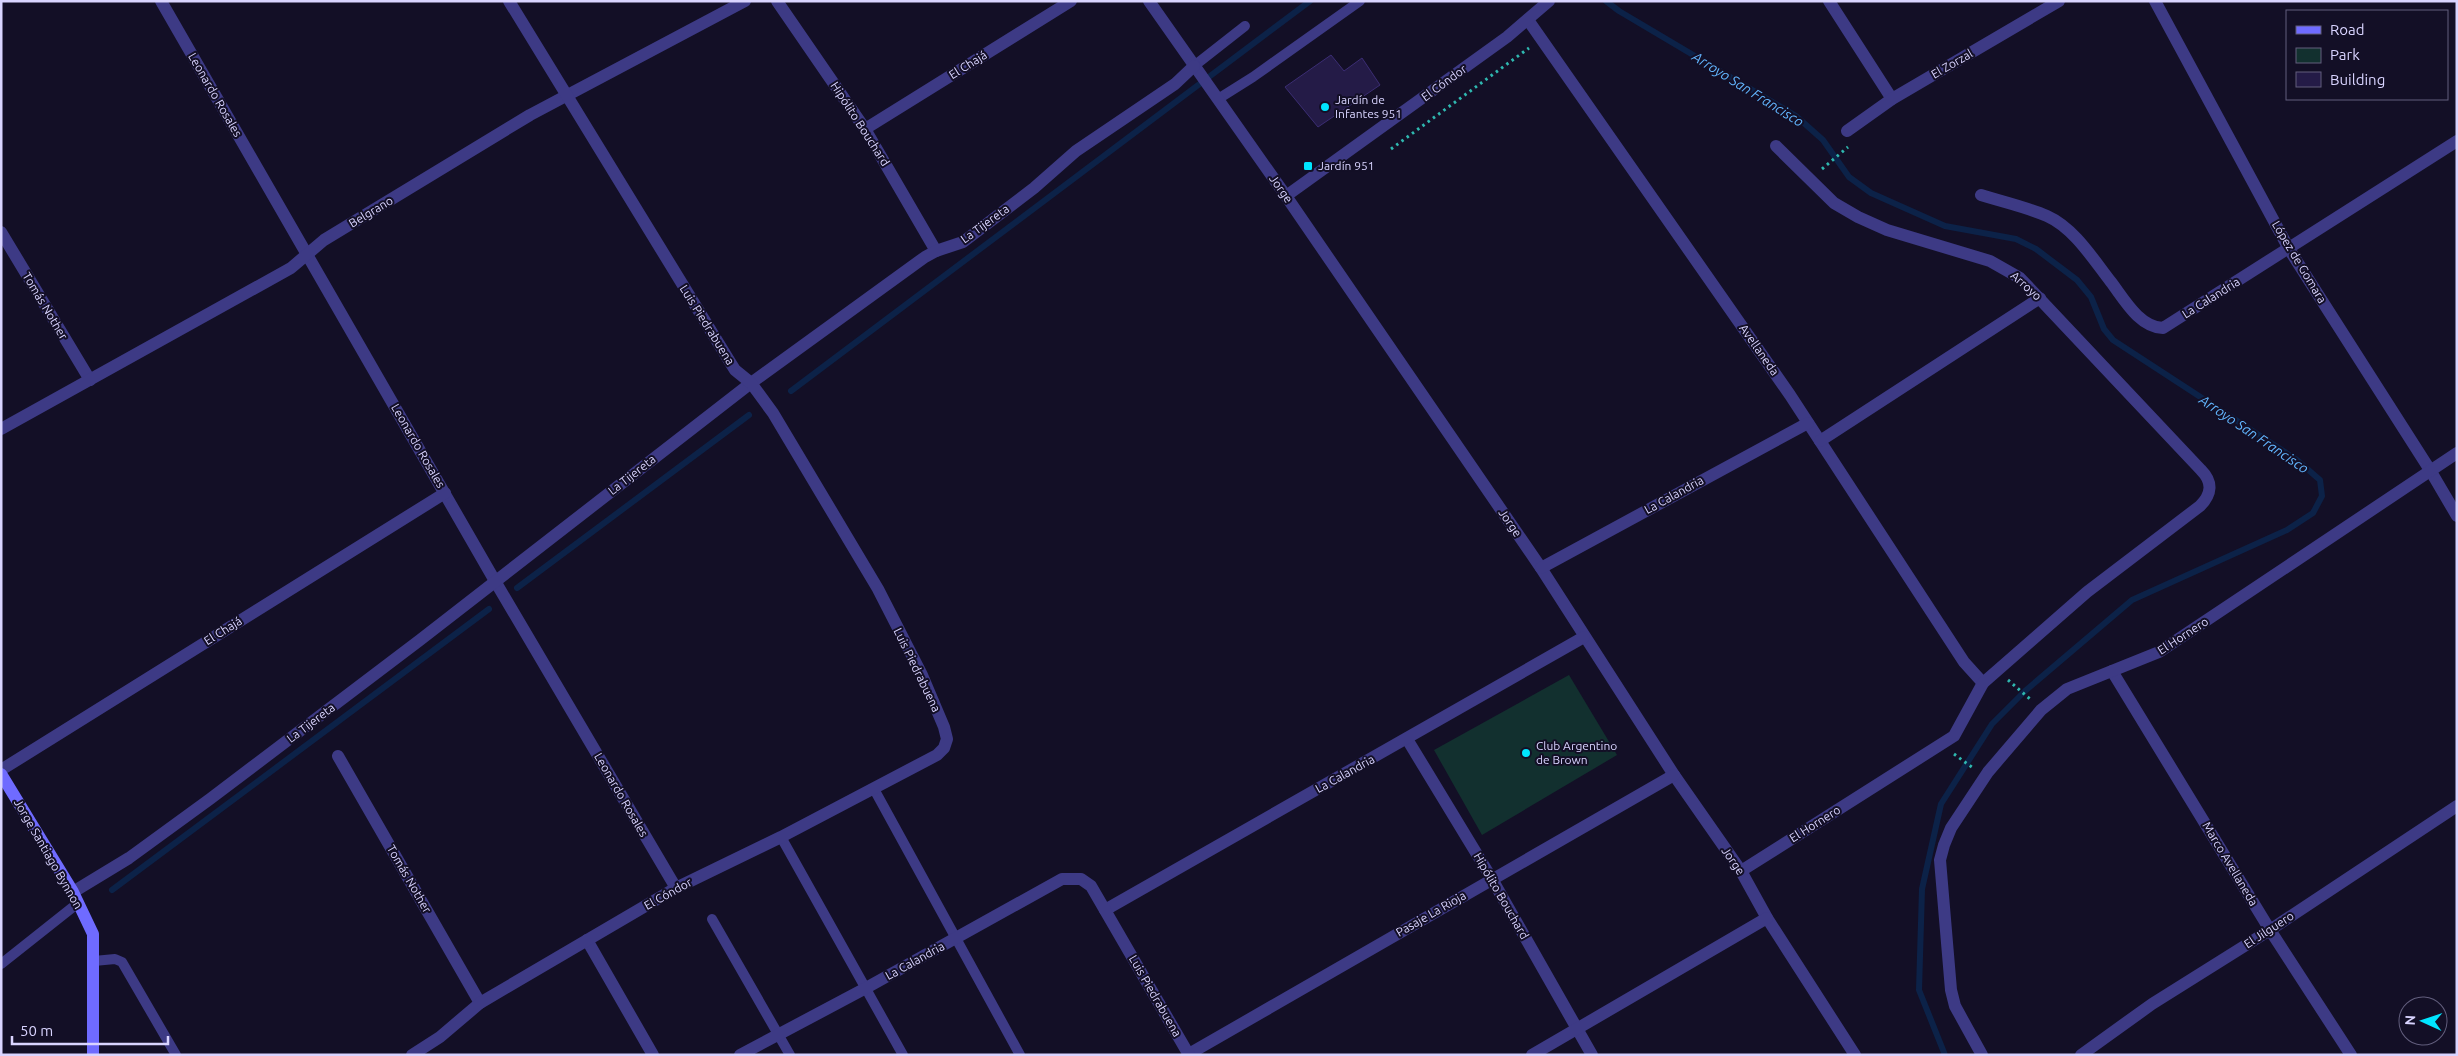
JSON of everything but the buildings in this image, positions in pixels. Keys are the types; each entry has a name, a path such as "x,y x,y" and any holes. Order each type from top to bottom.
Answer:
{"street":[{"name":"Leonardo Rosales","path":"161,1 495,581 676,888"},
{"name":"Luis Piedrabuena","path":"509,1 735,370 751,383 773,413 873,581 922,675 946,733 944,748 937,755"},
{"name":"Belgrano","path":"1,429 291,268 324,240 530,115 745,1"},
{"name":"Hipólito Bouchard","path":"777,1 865,129 936,251"},
{"name":"El Chajá","path":"865,129 1070,1"},
{"name":"Jorge","path":"1149,1 1286,196 1540,568 1674,775 1740,871 1767,918 1854,1055"},
{"path":"1829,1 1892,99"},
{"name":"El Zorzal","path":"1847,131 1892,99 2059,1"},
{"name":"López de Gomara","path":"2154,1 2288,249 2430,470 2457,516"},
{"name":"El Cóndor","path":"1286,196 1528,20 1548,2"},
{"name":"Avellaneda","path":"1528,20 1808,422 1964,662 1983,683"},
{"name":"La Tijereta","path":"76,898 340,701 751,383 936,251 963,242 1034,188 1076,151 1197,70"},
{"name":"La Calandria","path":"1981,195 2047,216 2060,224 2087,252 2141,319 2154,328 2163,328 2457,141"},
{"name":"Arroyo","path":"1776,146 1834,203 1887,230 1990,261 2020,278 2208,476"},
{"name":"Tomás Nother","path":"1,232 90,380"},
{"path":"1820,441 2040,298"},
{"name":"La Calandria","path":"1540,568 1808,422"},
{"name":"El Hornero","path":"1982,1055 1955,1006 1951,990 1940,860 1951,828 1988,772 2042,710 2067,689 2159,652 2430,470 2457,454"},
{"name":"El Hornero","path":"1740,871 1954,736 1983,683 2087,592 2200,506 2208,498 2210,488 2208,476"},
{"name":"El Chajá","path":"1,770 444,493"},
{"name":"La Calandria","path":"1105,910 1584,637"},
{"name":"Marco Avellaneda","path":"2112,671 2270,930 2351,1055"},
{"name":"Hipólito Bouchard","path":"1407,739 1492,879 1592,1055"},
{"name":"El Cóndor","path":"412,1055 433,1050 480,1003 676,888 781,837 937,755"},
{"name":"Tomás Nother","path":"338,756 480,1003"},
{"name":"Jorge Santiago Bynnon","path":"1,774 76,898 93,934 93,1055"},
{"name":"Pasaje La Rioja","path":"1189,1054 1674,775"},
{"name":"El Jilguero","path":"2081,1055 2152,1004 2270,930 2457,806"},
{"name":"La Calandria","path":"740,1055 866,988 1062,879 1081,879 1091,886"},
{"name":"Luis Piedrabuena","path":"1091,886 1189,1054"},
{"path":"1532,1055 1767,918"},
{"path":"587,940 653,1055"}],"lane":[{"path":"1215,94 1253,77 1360,1"},
{"path":"1197,70 1245,26"},
{"path":"874,789 1020,1055"},
{"path":"781,837 903,1055"},
{"path":"1,964 49,924 76,898"},
{"path":"712,919 790,1055"},
{"path":"94,961 116,958 122,962 176,1055"}],"path":[{"path":"1390,149 1542,38"},
{"path":"1826,166 1846,148"},
{"path":"2008,680 2033,701"},
{"path":"1949,750 1977,771"}],"green space":[{"name":"Club Argentino de Brown","path":"1569,675 1617,755 1482,835 1434,750"}],"waterway":[{"path":"791,391 1310,1"},
{"name":"Arroyo San Francisco","path":"1606,1 1619,11 1796,116 1823,140 1849,177 1871,193 1945,226 2016,239 2036,249 2077,280 2091,297 2104,329 2113,340 2297,460 2320,480 2322,496 2313,513 2287,530 2132,600 2025,691 1992,724 1941,804 1922,889 1919,990 1945,1055"},
{"path":"517,588 749,415"},
{"path":"112,890 489,609"}],"place":[{"name":"Jardín de Infantes 951","path":"1325,107"},
{"name":"Jardín 951","path":"1308,166"},
{"name":"Club Argentino de Brown","path":"1526,753"}]}
